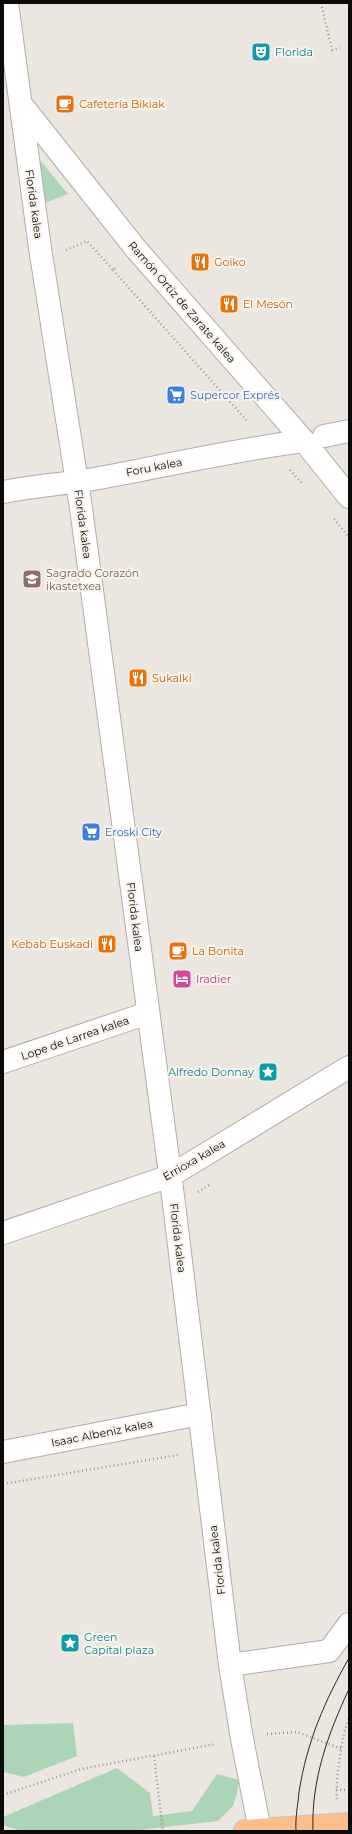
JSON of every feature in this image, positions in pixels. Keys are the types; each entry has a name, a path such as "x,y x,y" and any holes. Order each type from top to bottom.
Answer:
{"main road":[{"path":"255,1831 344,1825"}],"street":[{"name":"Florida kalea","path":"7,3 40,248 78,482 170,1176 230,1665 255,1831"},
{"name":"Ramón Ortiz de Zarate kalea","path":"20,103 136,249 314,438 349,497"},
{"name":"Foru kalea","path":"3,492 39,485 78,482 349,431"},
{"name":"Lope de Larrea kalea","path":"3,1062 148,1013"},
{"name":"Errioxa kalea","path":"3,1233 170,1176 349,1067"},
{"name":"Isaac Albeniz kalea","path":"3,1452 200,1414"},
{"path":"230,1665 329,1651 349,1624"}],"path":[{"path":"321,3 332,50 340,48"},
{"path":"113,270 250,425"},
{"path":"3,1484 181,1455"},
{"path":"344,1825 336,1790 342,1749 349,1719"},
{"path":"261,1735 297,1732 342,1749"},
{"path":"3,1795 81,1769 218,1744"},
{"path":"154,1756 163,1831"},
{"path":"336,1790 349,1790"}],"green space":[{"path":"39,159 68,194 45,203"},
{"path":"73,1723 77,1756 24,1777 3,1772 3,1725"},
{"path":"117,1768 150,1793 153,1816 192,1811 217,1774 239,1780 237,1794 233,1806 218,1821 131,1831 21,1831 3,1825 3,1817"}],"tram line":[{"path":"296,1831 296,1816 302,1774 312,1739 324,1707 349,1658"},
{"path":"313,1831 315,1794 322,1758 334,1723 349,1689"}],"place":[{"name":"Florida","path":"261,52"},
{"name":"Cafetería Bikiak","path":"65,104"},
{"name":"Goiko","path":"200,262"},
{"name":"El Mesón","path":"229,304"},
{"name":"Supercor Exprés","path":"176,395"},
{"name":"Sagrado Corazón ikastetxea","path":"32,579"},
{"name":"Sukalki","path":"138,678"},
{"name":"Eroski City","path":"91,832"},
{"name":"Kebab Euskadi","path":"107,944"},
{"name":"La Bonita","path":"178,951"},
{"name":"Iradier","path":"182,979"},
{"name":"Alfredo Donnay","path":"268,1072"},
{"name":"Green Capital plaza","path":"70,1643"}]}
